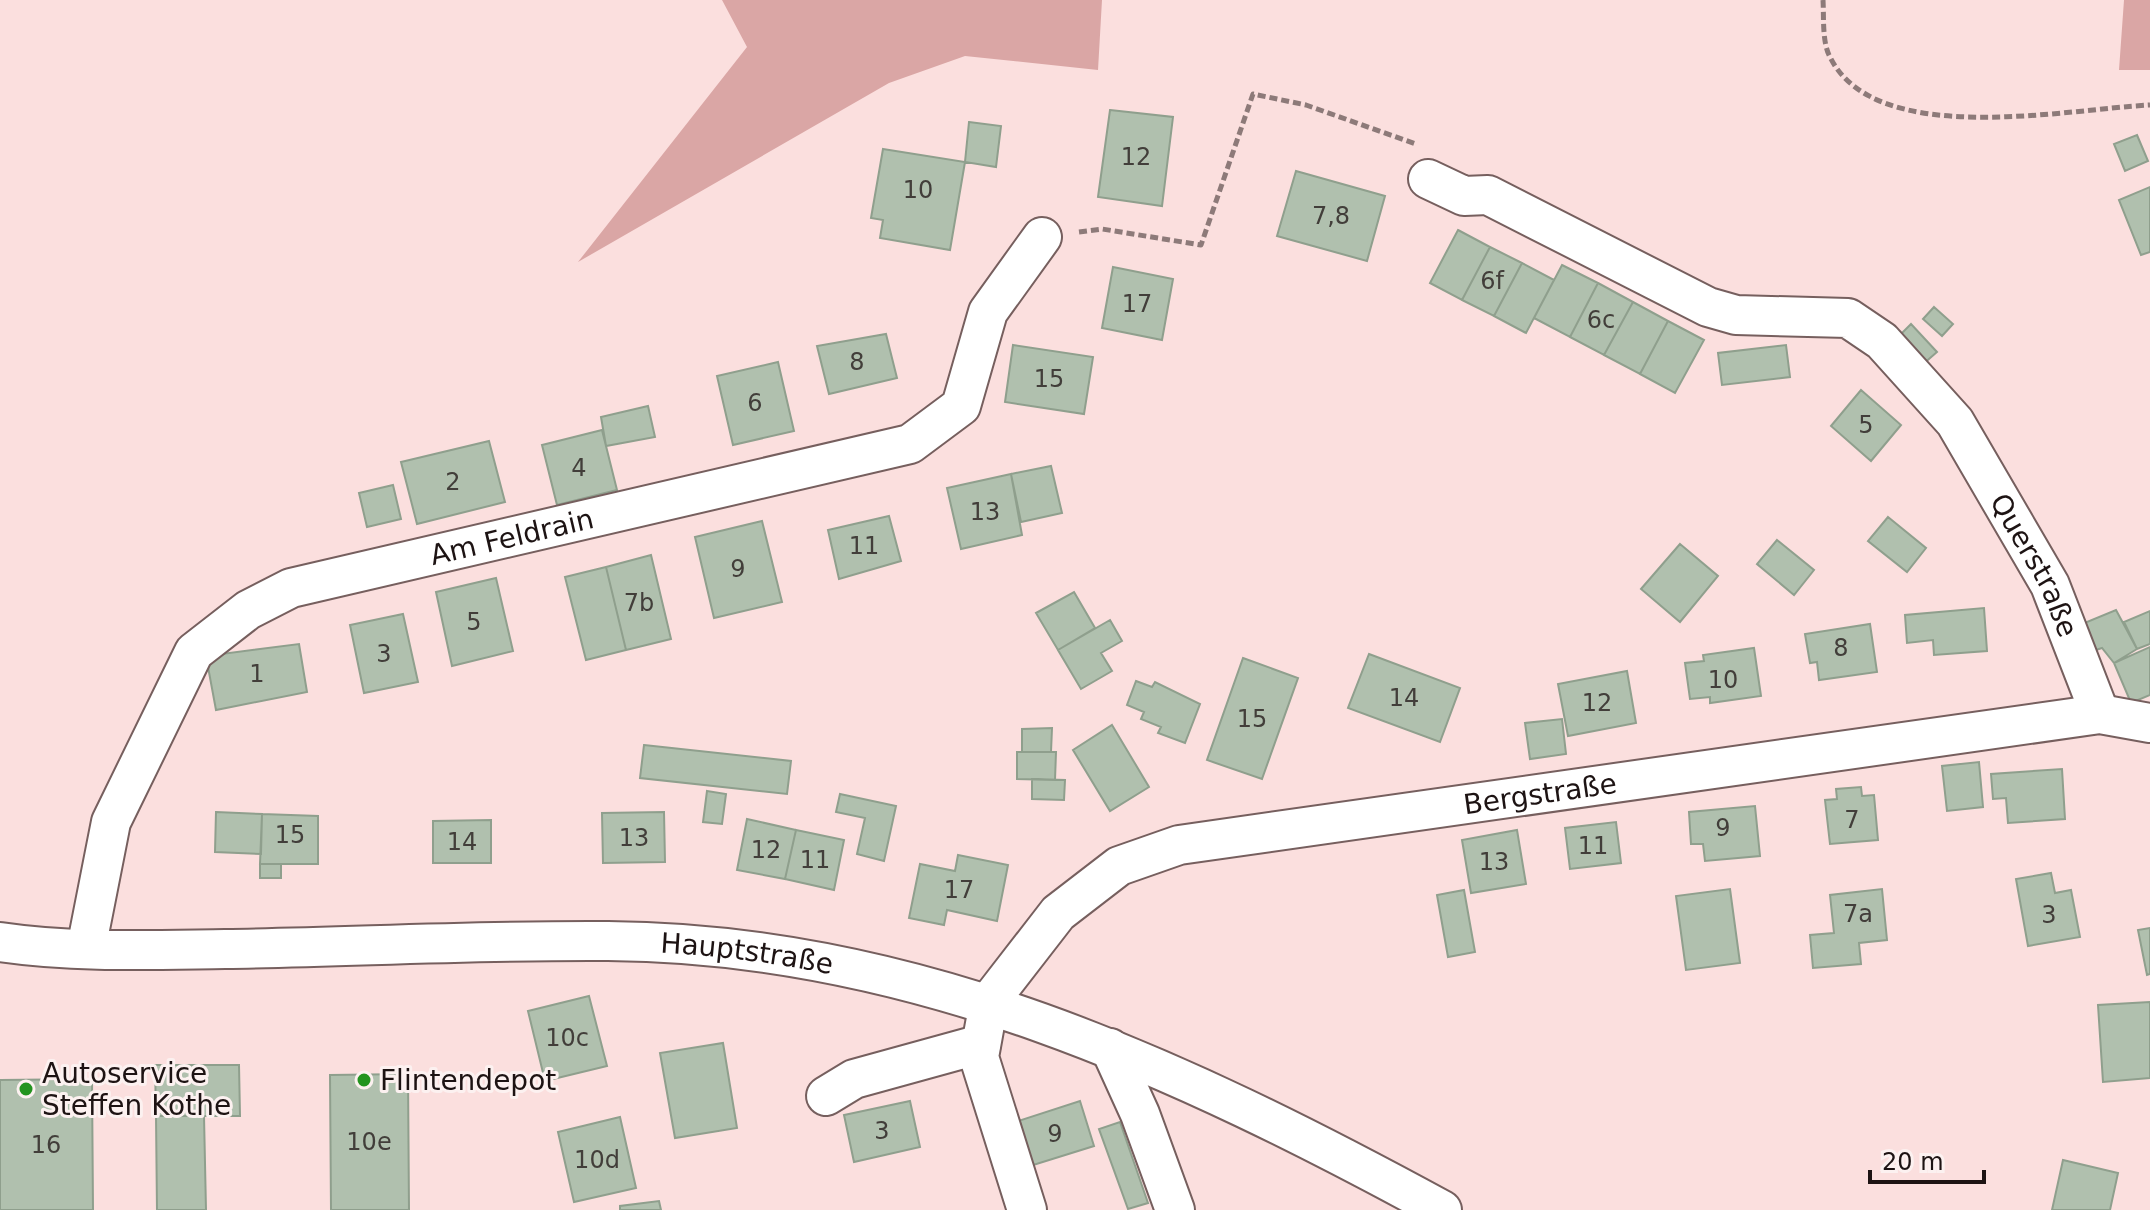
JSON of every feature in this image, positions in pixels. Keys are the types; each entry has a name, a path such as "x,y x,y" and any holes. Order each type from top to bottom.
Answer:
{"street":[{"name":"Querstraße","path":"1428,179 1464,196 1488,195 1708,307 1736,315 1848,318 1882,341 1955,422 2050,585 2100,714"},
{"name":"Am Feldrain","path":"86,949 111,822 172,692 194,652 206,641 248,610 291,588 910,444 961,406 988,312 1042,237"},
{"name":"Bergstraße","path":"989,1002 1058,913 1119,866 1179,845 2100,714 2150,723"},
{"name":"Hauptstraße","path":"0,942 86,949 611,941 770,952 881,973 989,1002 1148,1062 1437,1208"},
{"path":"989,1002 979,1057 1027,1210"},
{"path":"826,1096 854,1079 981,1044"},
{"path":"1110,1048 1140,1114 1175,1210"}],"path":[{"path":"1823,0 1827,52 1847,84 1919,115 1999,118 2150,105"},
{"path":"1042,237 1102,229 1201,245 1253,94 1306,105 1420,145 1428,179"}],"shaded area":[{"path":"722,0 1102,0 1098,70 965,56 889,83 578,262 747,47"},
{"path":"2124,0 2150,0 2150,70 2119,70"}],"building":[{"path":"1110,110 1173,117 1162,206 1098,197"},
{"path":"969,122 1001,126 996,167 965,162"},
{"path":"2137,135 2148,161 2125,171 2114,144"},
{"path":"883,149 965,162 950,250 880,238 883,220 871,218"},
{"path":"1296,171 1385,196 1367,261 1277,236"},
{"path":"2150,187 2150,252 2141,255 2119,200"},
{"path":"1458,230 1490,247 1462,300 1430,283"},
{"path":"1490,247 1522,263 1494,316 1462,300"},
{"path":"1522,263 1554,280 1526,333 1494,316"},
{"path":"1562,265 1598,283 1570,337 1534,318"},
{"path":"1113,267 1173,279 1162,340 1102,328"},
{"path":"1598,283 1633,302 1604,355 1570,337"},
{"path":"1633,302 1668,321 1640,374 1604,355"},
{"path":"1934,307 1953,324 1942,336 1923,319"},
{"path":"1668,321 1704,340 1675,393 1640,374"},
{"path":"1911,324 1937,352 1922,365 1897,338"},
{"path":"886,334 897,378 829,394 817,346"},
{"path":"1013,345 1093,357 1084,414 1005,402"},
{"path":"1786,345 1790,377 1722,385 1718,353"},
{"path":"778,362 794,431 733,445 717,376"},
{"path":"1861,390 1901,425 1871,461 1831,426"},
{"path":"648,406 655,437 606,446 601,417"},
{"path":"602,430 617,490 557,505 542,445"},
{"path":"489,441 505,502 417,524 401,462"},
{"path":"1051,466 1062,513 1021,522 1011,474"},
{"path":"1011,474 1022,535 961,549 947,488"},
{"path":"393,485 401,519 367,527 359,493"},
{"path":"889,516 901,561 839,579 828,530"},
{"path":"1888,517 1926,548 1907,572 1868,541"},
{"path":"762,521 782,602 714,618 695,537"},
{"path":"1777,540 1814,570 1794,595 1757,564"},
{"path":"1680,544 1718,576 1680,622 1641,589"},
{"path":"651,555 671,639 626,650 606,567"},
{"path":"606,567 626,650 586,660 565,577"},
{"path":"496,578 513,651 452,666 436,592"},
{"path":"1074,592 1095,628 1058,650 1036,613"},
{"path":"1984,608 1987,651 1934,655 1933,640 1907,643 1905,615"},
{"path":"2116,610 2137,649 2114,663 2102,648 2093,651 2082,624"},
{"path":"2150,611 2150,644 2137,649 2124,622"},
{"path":"403,614 418,682 364,693 350,625"},
{"path":"1110,620 1122,641 1101,653 1112,671 1081,689 1058,650"},
{"path":"1870,624 1877,672 1819,680 1817,662 1810,663 1805,634"},
{"path":"299,644 307,692 216,710 206,656"},
{"path":"2150,647 2150,695 2131,703 2114,663"},
{"path":"1754,648 1761,696 1710,703 1710,697 1690,699 1685,663 1704,661 1703,655"},
{"path":"1369,654 1460,688 1440,742 1348,708"},
{"path":"1243,658 1298,678 1262,779 1207,760"},
{"path":"1627,671 1636,723 1568,736 1558,684"},
{"path":"1136,681 1152,687 1155,682 1200,704 1185,743 1158,733 1161,727 1141,719 1144,712 1127,705"},
{"path":"1562,719 1566,754 1530,759 1525,723"},
{"path":"1112,725 1149,787 1110,811 1073,750"},
{"path":"1052,728 1051,752 1022,752 1022,729"},
{"path":"644,745 791,761 787,794 640,778"},
{"path":"1017,752 1056,752 1055,780 1017,779"},
{"path":"1979,762 1983,807 1947,811 1942,766"},
{"path":"2062,769 2065,819 2008,823 2006,798 1993,799 1991,774"},
{"path":"1032,779 1065,780 1064,800 1032,799"},
{"path":"1861,787 1862,796 1874,795 1878,840 1830,844 1825,800 1837,799 1836,789"},
{"path":"707,791 726,794 722,824 703,822"},
{"path":"840,794 896,806 884,861 857,854 865,818 836,812"},
{"path":"1755,806 1760,856 1705,861 1703,844 1691,844 1689,812"},
{"path":"216,812 262,814 261,854 215,852"},
{"path":"664,812 665,862 603,863 602,813"},
{"path":"262,814 318,816 318,864 260,864"},
{"path":"747,819 796,830 785,879 737,870"},
{"path":"491,820 491,863 433,863 433,821"},
{"path":"1616,822 1621,863 1570,869 1565,828"},
{"path":"796,830 844,840 834,890 785,879"},
{"path":"1517,830 1526,884 1471,893 1462,840"},
{"path":"958,855 1008,865 997,921 947,910 944,925 909,918 920,864 955,871"},
{"path":"260,864 281,864 281,878 260,878"},
{"path":"2051,873 2055,893 2071,890 2080,937 2028,946 2016,879"},
{"path":"1730,889 1740,963 1686,970 1676,896"},
{"path":"1882,889 1887,940 1859,943 1861,964 1813,968 1810,935 1834,933 1830,895"},
{"path":"1464,890 1475,952 1448,957 1437,895"},
{"path":"2150,928 2150,974 2147,975 2138,930"},
{"path":"589,996 607,1066 545,1081 528,1011"},
{"path":"2150,1002 2150,1078 2103,1082 2098,1005"},
{"path":"723,1043 737,1128 675,1138 660,1053"},
{"path":"155,1065 239,1065 240,1116 156,1116"},
{"path":"408,1074 409,1210 331,1210 330,1075"},
{"path":"92,1079 93,1210 0,1210 0,1080"},
{"path":"910,1101 920,1147 854,1162 844,1115"},
{"path":"1080,1101 1094,1146 1030,1166 1015,1122"},
{"path":"156,1116 204,1116 206,1210 157,1210"},
{"path":"620,1117 636,1188 574,1202 558,1132"},
{"path":"1120,1122 1148,1203 1128,1209 1099,1129"},
{"path":"2063,1160 2118,1173 2110,1210 2052,1210"},
{"path":"659,1201 661,1210 620,1210 620,1206"}],"place":[{"name":"Flintendepot","path":"364,1080"},
{"name":"Autoservice Steffen Kothe","path":"26,1089"}]}
